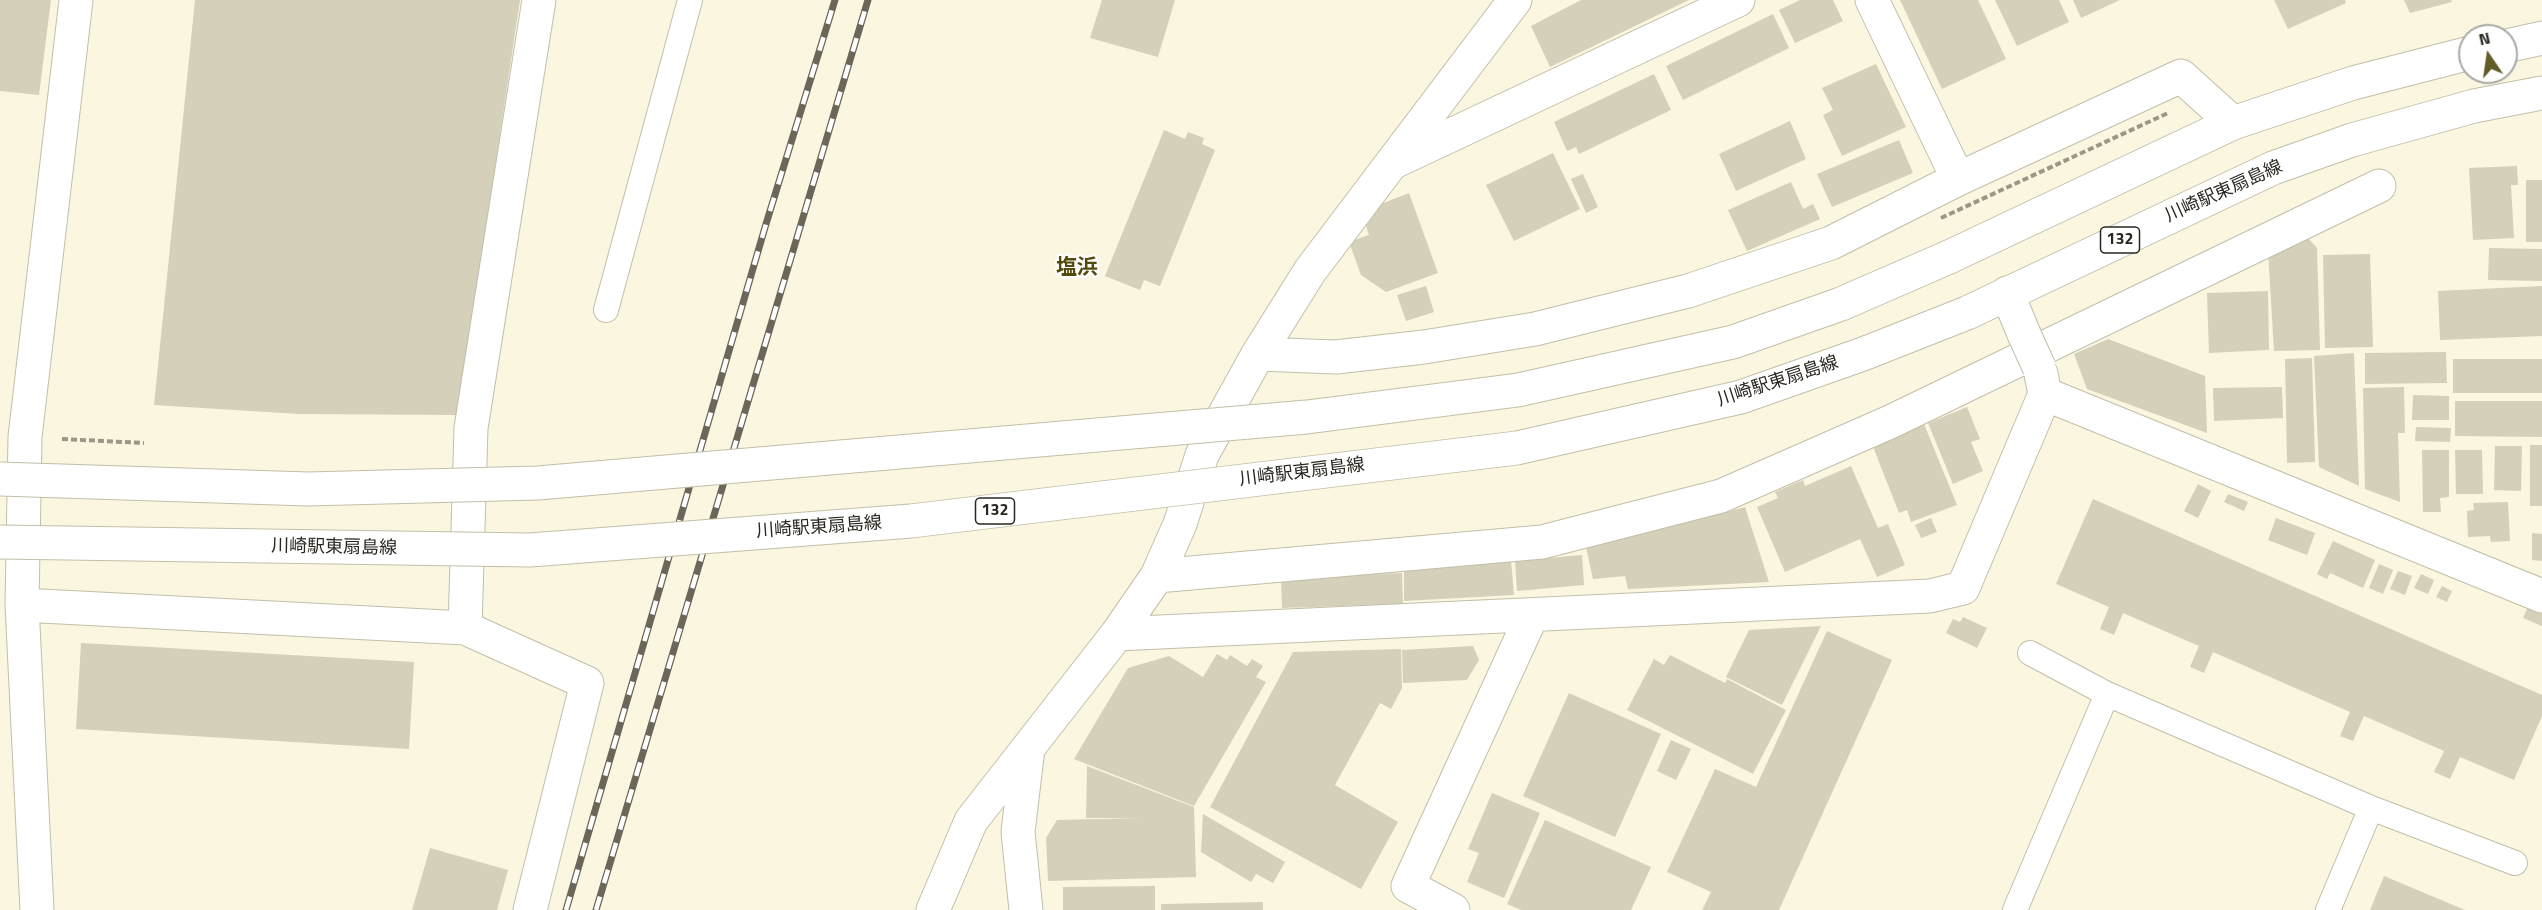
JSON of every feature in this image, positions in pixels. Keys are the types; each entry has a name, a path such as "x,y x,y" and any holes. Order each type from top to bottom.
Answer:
{"main road":[{"path":"37,910 12,436 76,0"},
{"path":"465,628 471,428 539,0"},
{"path":"933,910 971,820 1117,634 1157,576 1180,524 1202,455 1258,354 1310,271 1515,0"},
{"path":"1392,164 1738,0"},
{"path":"1872,0 1958,179"},
{"path":"2518,43 2542,38"},
{"path":"0,479 308,489 538,483 1307,417 1518,390 1733,342 1841,304 1949,257 2233,123 2353,83 2458,56"},
{"path":"1258,354 1336,357 1424,347 1535,329 1688,291 1830,243 1958,179 2181,76 2233,123"},
{"name":"川崎駅東扇島線","path":"0,542 530,550 911,521 1517,448 1741,398 1967,313 2273,168 2352,140 2474,106 2542,93"},
{"path":"1157,576 1542,542 1721,496 1890,422 2379,186"},
{"path":"1117,634 1930,596 1963,588 2042,381 2007,293"},
{"path":"2042,381 2542,596"},
{"path":"22,604 465,628 587,683 530,910"},
{"path":"1453,910 1408,886 1532,615"},
{"path":"1026,910 1018,832 1028,748"}],"lane":[{"path":"606,310 690,0"},
{"path":"2030,653 2107,694 2371,808 2515,863"},
{"path":"2015,910 2107,694"},
{"path":"2328,910 2371,808"}],"path":[{"path":"1940,219 2168,113"},
{"path":"12,436 149,443"}],"building":[{"path":"0,0 51,0 39,95 0,91"},
{"path":"195,0 520,0 458,415 299,414 154,405"},
{"path":"1102,0 1175,0 1158,57 1090,38"},
{"path":"1581,0 1689,0 1550,67 1531,26"},
{"path":"1800,0 1833,0 1843,21 1795,43 1779,10"},
{"path":"1900,0 1978,0 2006,59 1942,89"},
{"path":"1995,0 2059,0 2069,22 2017,46"},
{"path":"2073,0 2120,0 2081,18"},
{"path":"2274,0 2345,0 2346,3 2288,29"},
{"path":"2404,0 2451,0 2452,2 2410,13"},
{"path":"1773,14 1789,48 1683,100 1666,66"},
{"path":"1876,64 1906,127 1842,156 1823,115 1833,110 1822,88"},
{"path":"1654,74 1671,110 1579,154 1576,147 1567,151 1554,122"},
{"path":"1790,121 1806,159 1736,191 1719,154"},
{"path":"1164,130 1185,139 1188,132 1204,138 1202,144 1215,150 1160,286 1144,280 1140,290 1105,276"},
{"path":"1899,140 1913,173 1832,207 1817,174"},
{"path":"1553,153 1580,209 1514,241 1486,185"},
{"path":"2517,166 2518,185 2511,185 2514,238 2473,240 2469,168"},
{"path":"1583,174 1598,207 1586,213 1571,179"},
{"path":"2526,180 2542,180 2542,242 2526,242"},
{"path":"1791,182 1803,209 1813,204 1820,219 1747,251 1728,210"},
{"path":"1409,193 1438,273 1386,292 1361,275 1349,242 1369,235 1366,226 1381,204"},
{"path":"2307,237 2317,248 2320,350 2274,351 2268,251"},
{"path":"2489,248 2542,249 2542,281 2488,280"},
{"path":"2370,254 2373,347 2325,348 2323,255"},
{"path":"1426,286 1434,312 1406,321 1397,295"},
{"path":"2542,286 2542,336 2440,340 2438,291"},
{"path":"2268,291 2269,350 2209,353 2207,293"},
{"path":"2108,339 2205,376 2207,433 2087,389 2074,354"},
{"path":"2446,352 2447,383 2365,384 2365,353"},
{"path":"2354,353 2359,486 2319,467 2314,356"},
{"path":"2312,358 2315,462 2287,463 2285,359"},
{"path":"2453,359 2542,359 2542,393 2453,393"},
{"path":"2282,387 2283,418 2214,421 2213,388"},
{"path":"2404,387 2405,433 2398,433 2400,502 2365,489 2363,388"},
{"path":"2413,395 2449,396 2449,420 2412,420"},
{"path":"2455,401 2542,401 2542,437 2455,436"},
{"path":"1967,407 1980,439 1971,442 1983,471 1953,484 1928,423"},
{"path":"1924,424 1957,505 1911,522 1907,510 1899,513 1872,444"},
{"path":"2416,427 2451,428 2450,442 2415,441"},
{"path":"2530,445 2542,445 2542,506 2530,506"},
{"path":"2495,446 2522,446 2521,491 2494,490"},
{"path":"2422,450 2449,450 2449,497 2440,498 2441,512 2423,512"},
{"path":"2455,450 2482,450 2483,494 2456,494"},
{"path":"1851,466 1878,528 1888,524 1905,565 1877,577 1860,539 1785,572 1757,507 1778,498 1775,492 1803,480 1805,486"},
{"path":"2198,484 2211,491 2198,518 2184,511"},
{"path":"2228,494 2248,502 2244,511 2224,502"},
{"path":"2093,499 2542,695 2542,716 2514,780 2460,757 2450,779 2434,772 2444,751 2364,716 2353,741 2340,736 2350,712 2213,652 2204,673 2190,667 2199,646 2123,613 2114,635 2100,629 2109,607 2056,584"},
{"path":"2508,502 2510,541 2491,542 2490,536 2468,537 2467,511 2474,510 2473,503"},
{"path":"1745,507 1769,582 1628,589 1625,576 1593,579 1586,547"},
{"path":"1931,518 1937,532 1921,538 1915,525"},
{"path":"2276,518 2315,533 2307,555 2268,540"},
{"path":"2532,533 2542,534 2542,561 2532,560"},
{"path":"2333,541 2375,560 2363,588 2330,573 2327,579 2317,574"},
{"path":"1582,555 1584,585 1517,591 1515,561"},
{"path":"1511,560 1514,595 1404,601 1404,571"},
{"path":"2379,564 2393,570 2383,594 2369,588"},
{"path":"2398,571 2412,576 2405,595 2390,589"},
{"path":"1402,573 1403,604 1282,608 1281,577"},
{"path":"2421,574 2434,580 2428,594 2414,588"},
{"path":"2442,586 2452,591 2447,602 2436,597"},
{"path":"2528,607 2542,612 2542,626 2523,618"},
{"path":"1963,617 1987,628 1977,648 1946,633 1953,619 1960,622"},
{"path":"1821,626 1782,705 1726,677 1749,630"},
{"path":"1827,631 1892,660 1779,910 1702,910 1711,892 1667,872 1715,769 1756,787"},
{"path":"81,643 414,662 409,749 76,729"},
{"path":"1473,646 1479,660 1467,680 1403,683 1402,650"},
{"path":"1401,649 1402,688 1391,709 1380,703 1335,785 1398,822 1361,889 1210,807 1293,652"},
{"path":"1217,654 1227,660 1230,655 1247,666 1252,659 1263,666 1256,677 1266,682 1194,806 1074,759 1128,668 1169,656 1203,677"},
{"path":"1670,655 1725,683 1727,679 1786,710 1753,774 1627,710 1654,659 1664,665"},
{"path":"1569,693 1661,734 1615,837 1523,796"},
{"path":"1671,740 1691,749 1676,780 1657,771"},
{"path":"1087,766 1194,807 1196,877 1048,881 1046,838 1057,820 1142,818 1086,818"},
{"path":"1492,793 1540,813 1504,898 1467,882 1479,853 1468,849"},
{"path":"1203,814 1285,862 1273,883 1256,874 1251,882 1201,852"},
{"path":"1545,820 1651,867 1631,910 1521,910 1507,904"},
{"path":"430,848 508,870 497,910 412,910"},
{"path":"2384,876 2465,910 2370,910"},
{"path":"1155,886 1155,910 1063,910 1063,887"},
{"path":"1263,902 1263,910 1161,910 1161,904"}],"railway":[{"path":"566,910 766,224 835,0"},
{"path":"596,910 868,0"}],"district":[{"name":"塩浜","path":"1077,269"}]}
